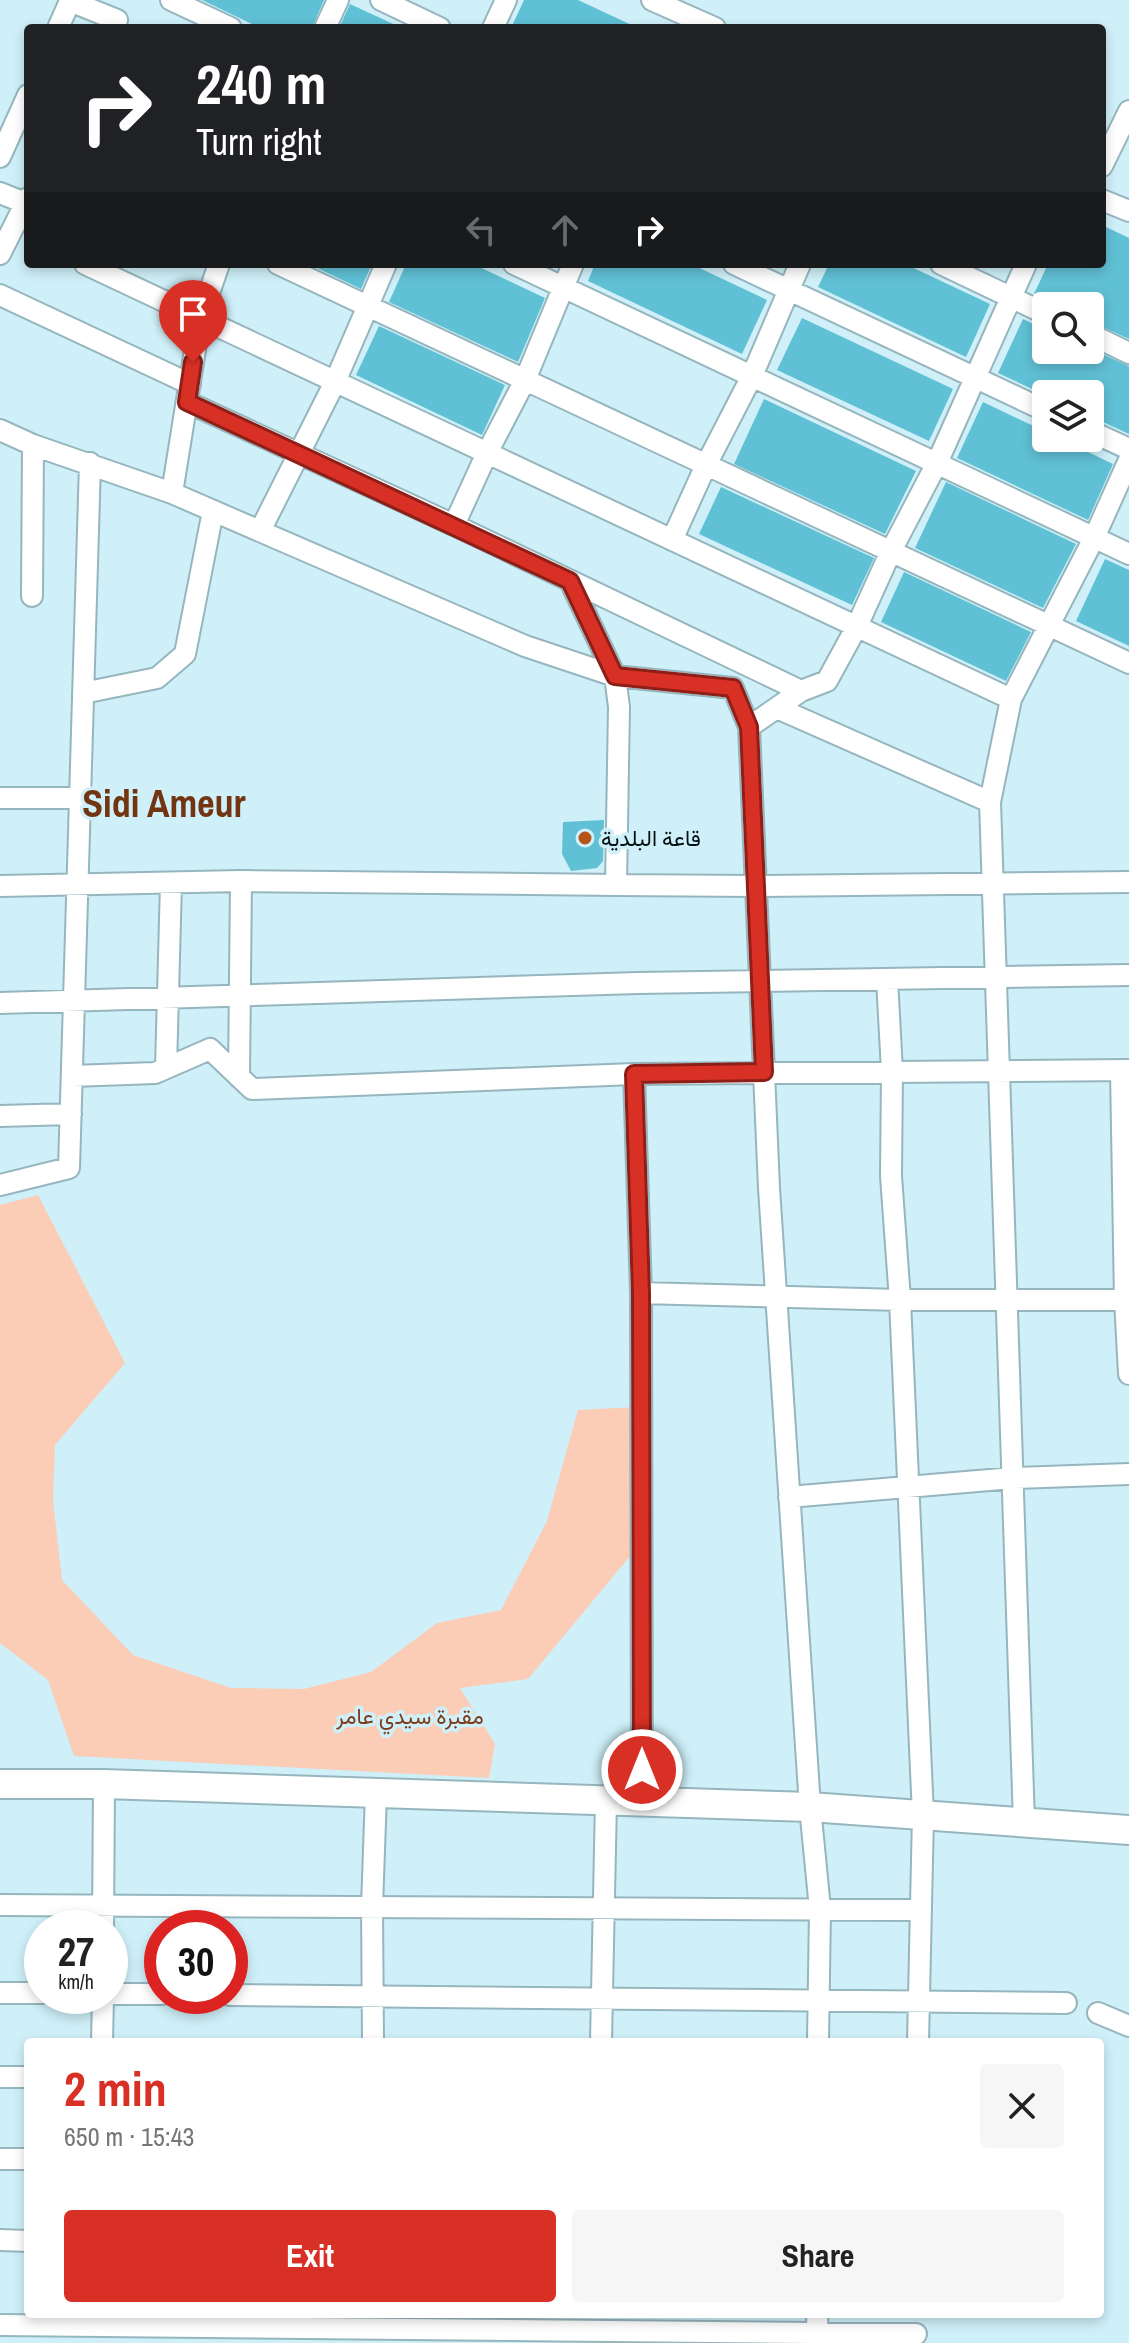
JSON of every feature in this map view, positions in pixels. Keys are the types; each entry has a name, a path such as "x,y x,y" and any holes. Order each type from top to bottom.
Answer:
{"main road":[{"path":"0,1784 104,1784 810,1807 1129,1830"}],"street":[{"path":"60,24 70,1 115,24 127,0"},
{"path":"171,0 222,24"},
{"path":"327,24 338,0"},
{"path":"381,0 432,24"},
{"path":"495,24 506,0"},
{"path":"652,0 692,15"},
{"path":"0,157 24,104"},
{"path":"1106,158 1129,111"},
{"path":"0,193 24,200"},
{"path":"1106,202 1129,211"},
{"path":"0,254 20,234"},
{"path":"93,268 1011,699"},
{"path":"172,493 200,319 218,268"},
{"path":"286,268 1129,663"},
{"path":"260,531 335,382 384,268"},
{"path":"523,268 1129,554"},
{"path":"454,525 525,380 571,268"},
{"path":"742,268 1032,404"},
{"path":"672,540 752,376 798,268"},
{"path":"949,268 1032,307"},
{"path":"749,727 801,691 827,681 937,463 1024,268"},
{"path":"0,295 300,455 801,691"},
{"path":"1104,341 1129,353"},
{"path":"32,596 12,437 172,493 525,646 615,676 733,688 749,727 776,1297 810,1807 820,1909 818,2038"},
{"path":"1104,437 1129,449"},
{"path":"1024,1823 990,802 1011,699 1094,538 1129,460"},
{"path":"0,1185 69,1168 90,463"},
{"path":"83,693 157,678 185,654 213,511"},
{"path":"570,581 615,676 619,707 616,885"},
{"path":"777,708 990,802"},
{"path":"0,798 80,798"},
{"path":"239,1077 241,881"},
{"path":"0,886 241,881 756,886 1129,882"},
{"path":"166,1068 171,883"},
{"path":"0,1003 760,981 1129,975"},
{"path":"887,979 892,1071 891,1176 900,1300 923,1815 918,2038"},
{"path":"72,1076 155,1073 210,1049 252,1089 634,1074 1125,1070 1129,1374"},
{"path":"634,1074 641,1293 642,1802"},
{"path":"0,1116 71,1114"},
{"path":"641,1293 900,1300 1127,1300"},
{"path":"789,1497 1013,1478 1129,1474"},
{"path":"103,1910 104,1784"},
{"path":"373,2038 372,1907 376,1793"},
{"path":"601,2038 606,1800"},
{"path":"0,1905 919,1910"},
{"path":"0,1993 24,1993"},
{"path":"248,1995 1066,2003"},
{"path":"1098,2013 1129,2026"},
{"path":"102,2038 103,2014"},
{"path":"0,2077 24,2077"},
{"path":"0,2159 24,2159"},
{"path":"0,2240 24,2241"},
{"path":"0,2325 99,2328 916,2330"}],"green space":[{"name":"مقبرة سيدي عامر","path":"38,1195 125,1363 55,1445 53,1500 62,1580 133,1655 231,1688 304,1689 371,1672 437,1623 501,1610 547,1521 578,1410 638,1407 640,1544 528,1679 460,1688 495,1744 489,1778 74,1756 48,1680 0,1643 0,1205"}],"building":[{"path":"202,0 324,0 314,24 252,24"},
{"path":"524,0 578,0 629,24 513,24"},
{"path":"350,4 393,24 341,24"},
{"path":"1106,227 1129,238 1129,339 1104,327 1104,292 1035,292 1046,268 1106,268"},
{"path":"317,268 370,268 361,289"},
{"path":"404,268 481,268 545,298 518,362 389,302"},
{"path":"593,268 699,268 767,300 742,354 588,281"},
{"path":"827,268 914,268 990,304 966,357 818,287"},
{"path":"802,318 953,389 929,441 777,370"},
{"path":"1023,319 1032,323 1032,364 1104,364 1104,355 1129,366 1129,434 1104,422 1104,380 1032,380 1032,389 998,373"},
{"path":"379,326 505,385 482,435 356,375"},
{"path":"764,399 916,471 885,534 734,464"},
{"path":"983,402 1032,425 1032,452 1088,452 1113,464 1088,520 957,458"},
{"path":"946,482 1076,544 1043,608 915,548"},
{"path":"721,487 874,558 852,605 699,534"},
{"path":"1105,559 1129,570 1129,646 1076,621"},
{"path":"904,572 1031,632 1006,681 881,622"},
{"name":"قاعة البلدية","path":"604,820 603,861 597,868 571,871 562,854 563,822"}],"place":[{"name":"قاعة البلدية","path":"585,838"}],"district":[{"name":"Sidi Ameur","path":"164,804"}],"route":[{"path":"193,362 187,402 570,581 615,676 733,688 749,727 764,1072 634,1074 641,1293 642,1770"}]}
